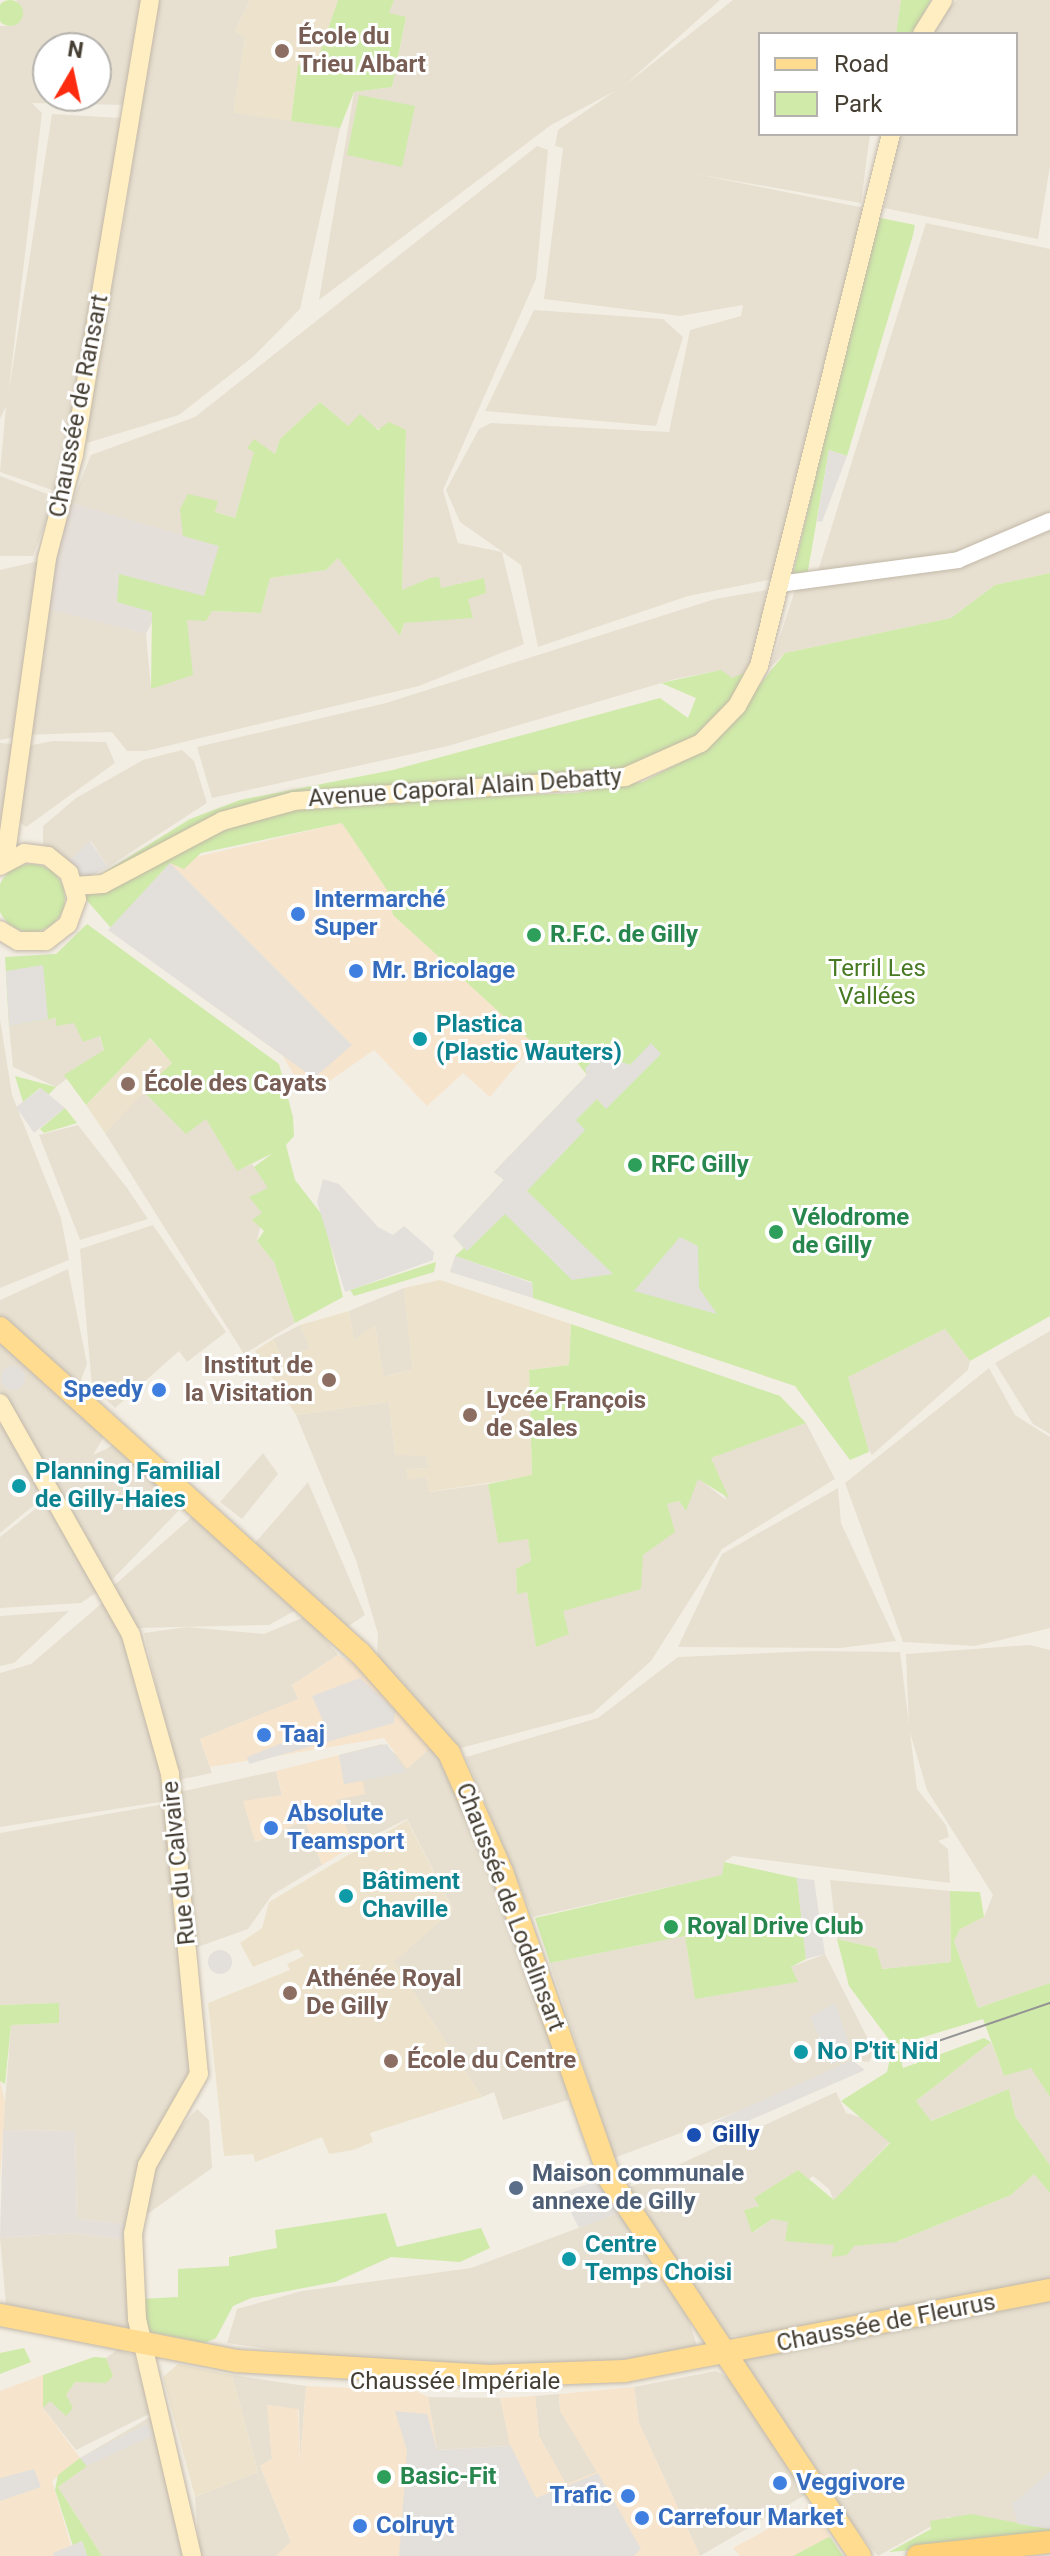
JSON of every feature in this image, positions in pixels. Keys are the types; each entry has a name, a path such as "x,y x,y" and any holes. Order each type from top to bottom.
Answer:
{"highway":[{"path":"918,2556 1050,2542"}],"main road":[{"name":"Chaussée de Ransart","path":"2,864 14,813 47,558 74,454 150,0"},
{"path":"923,32 943,0"},
{"name":"Avenue Caporal Alain Debatty","path":"75,886 103,884 222,821 294,801 625,777 667,763 701,743 737,706 759,666 891,136"},
{"name":"Chaussée de Ransart","path":"14,813 24,853"},
{"path":"0,930 32,943 58,934 75,911 75,886 60,863 24,853 2,864"},
{"name":"Chaussée de Lodelinsart","path":"0,1328 360,1653 449,1753 502,1872 611,2181 860,2556"},
{"name":"Rue du Calvaire","path":"0,1403 131,1635 170,1774 199,2074 147,2165 135,2213 143,2345 192,2556"},
{"name":"Chaussée de Fleurus","path":"722,2352 1050,2290"},
{"name":"Chaussée Impériale","path":"0,2315 67,2325 81,2335"},
{"name":"Chaussée Impériale","path":"0,2329 81,2335 237,2361 416,2377 625,2371 722,2352"}],"street":[{"path":"779,584 958,560 1050,521"}],"shaded area":[{"path":"16,0 146,0 127,105 112,105 112,32 32,32 32,112 42,113 8,396 52,114 122,118 58,492 0,472 6,406 0,419 0,26 13,26 23,13"},
{"path":"157,0 250,0 235,31 245,37 234,112 340,128 300,309 253,357 179,415 87,443 86,408 121,241"},
{"name":"École du Trieu Albart","path":"250,0 338,0 316,64 298,66 291,121 233,113 245,38 235,31"},
{"path":"394,0 720,0 625,85 733,0 901,0 896,32 758,32 758,136 870,136 861,203 696,174 864,208 774,579 688,596 538,647 521,565 460,522 446,490 479,429 491,423 669,432 690,330 741,316 743,305 680,316 544,299 563,148 555,146 558,130 615,91 551,125 319,300 354,92 392,87 406,18 388,14"},
{"path":"957,0 1050,0 1050,166 1038,239 884,208 900,136 1018,136 1018,32 924,32"},
{"path":"537,146 548,150 536,279 443,490 458,543 502,552 524,644 419,686 146,751 127,751 112,732 21,735 44,607 146,634 151,688 187,620 206,620 212,611 261,613 270,578 326,570 338,558 400,636 404,623 451,618 484,578 441,588 430,578 402,591 406,430 348,427 320,402 280,439 275,454 248,448 255,451 235,518 215,512 217,501 183,508 183,536 72,503 91,455 195,417"},
{"path":"926,223 1050,249 1050,513 955,560 817,574"},
{"path":"534,310 663,319 683,337 656,426 485,411"},
{"path":"829,450 847,456 822,522 817,521"},
{"path":"0,476 55,497 33,556 0,556"},
{"path":"72,503 220,546 202,603 206,621 159,608 146,634 48,609 63,511"},
{"path":"1050,522 1050,573 995,585 951,618 785,653 770,668 795,590 973,561"},
{"path":"39,561 14,737 0,740 0,570"},
{"path":"767,590 751,670 731,679 721,670 675,679 448,746 212,798 197,747 386,703 715,599"},
{"path":"53,741 106,742 115,763 26,827 20,822 27,746"},
{"path":"0,743 13,744 0,846"},
{"path":"182,750 194,761 207,803 108,867 91,841 69,861 43,844 43,826 76,798 143,760"},
{"path":"342,823 387,890 393,915 534,1044 490,1097 463,1073 427,1106 374,1050 328,1082 301,1087 283,1056 179,981 170,863"},
{"path":"90,841 108,867 84,879 69,861"},
{"path":"170,863 352,1045 314,1078 108,930"},
{"path":"43,965 48,1019 9,1026 6,971"},
{"path":"56,1018 56,1025 74,1022 89,1039 99,1035 104,1050 56,1087 13,1067 9,1026"},
{"path":"0,1019 12,1095 61,1218 69,1260 0,1288"},
{"name":"École des Cayats","path":"149,1038 172,1063 105,1133 86,1105"},
{"path":"651,1043 661,1054 606,1109 597,1099 576,1120 585,1130 527,1191 613,1274 572,1280 505,1214 467,1251 453,1236 504,1180 494,1172 587,1075 585,1068 600,1054 630,1065"},
{"path":"41,1088 65,1108 34,1133 16,1107"},
{"path":"143,1091 159,1106 206,1119 237,1170 252,1164 269,1188 257,1241 274,1262 295,1323 244,1354 105,1133"},
{"path":"78,1125 148,1219 80,1240 39,1135"},
{"path":"323,1179 339,1184 378,1227 393,1235 404,1226 434,1252 433,1260 345,1292 317,1202"},
{"path":"153,1225 226,1332 187,1362 179,1351 115,1408 92,1386 80,1249"},
{"path":"680,1237 698,1246 699,1288 717,1314 634,1291"},
{"path":"455,1256 532,1283 533,1298 450,1272"},
{"path":"68,1269 87,1364 75,1395 0,1323 0,1300"},
{"name":"Lycée François de Sales","path":"440,1280 571,1324 569,1365 529,1370 532,1476 429,1492 426,1477 408,1480 406,1469 429,1468 426,1456 395,1455 389,1402 296,1415 255,1351 273,1339 283,1360 310,1348 300,1325 349,1311 354,1340 375,1325 384,1377 412,1369 404,1288"},
{"path":"404,1288 413,1369 383,1377 375,1326 354,1341 349,1311"},
{"path":"300,1325 310,1348 283,1360 273,1339"},
{"path":"945,1329 970,1361 968,1370 872,1455 859,1435 848,1377"},
{"path":"1050,1331 1050,1434 1033,1424 995,1363"},
{"path":"0,1340 105,1435 93,1455 114,1445 183,1506 109,1583 55,1493 61,1487 51,1493 0,1390"},
{"path":"13,1366 22,1369 25,1378 22,1387 13,1390 4,1387 1,1378 4,1369"},
{"path":"989,1368 1015,1415 1050,1437 1050,1628 975,1646 903,1642 845,1483"},
{"path":"389,1402 395,1454 426,1455 429,1468 407,1469 408,1479 426,1477 430,1492 488,1484 498,1542 528,1539 531,1562 516,1569 517,1593 527,1592 536,1646 563,1611 643,1555 667,1504 679,1501 685,1510 698,1478 726,1500 710,1458 806,1423 835,1479 722,1549 651,1661 593,1713 457,1749 377,1665 378,1634 356,1560 296,1415"},
{"path":"0,1417 44,1497 0,1533"},
{"path":"263,1453 278,1474 242,1519 220,1502"},
{"path":"308,1482 365,1615 344,1629 255,1543"},
{"path":"838,1488 841,1523 896,1641 840,1648 678,1647 722,1554"},
{"path":"44,1502 100,1590 81,1603 0,1608 0,1537"},
{"path":"193,1516 298,1609 269,1625 137,1628 110,1589"},
{"path":"109,1597 173,1800 0,1827 0,1673 31,1664"},
{"path":"69,1611 14,1663 0,1666 0,1616"},
{"path":"307,1616 338,1655 292,1685 299,1699 200,1739 212,1773 178,1780 144,1633 187,1627 264,1634"},
{"path":"1030,1645 1050,1650 1050,1983 978,2008 954,1941 960,1929 984,1917 993,1895 927,1790 909,1729 906,1654"},
{"path":"812,1651 900,1652 917,1789 946,1825 949,1837 938,1841 948,1849 950,1883 733,1856 724,1862 723,1875 533,1917 466,1757 598,1718 678,1657"},
{"path":"338,1655 371,1674 433,1744 407,1769 384,1738 210,1767 200,1739 298,1699 292,1685"},
{"path":"360,1678 395,1710 394,1723 249,1764 247,1757 325,1726 312,1696"},
{"path":"382,1744 396,1754 433,1744 461,1790 567,2077 568,2100 503,2120 494,2092 482,2097 393,1961 453,1909 407,1819 353,1846 335,1799 364,1794 344,1784 339,1755"},
{"path":"387,1744 406,1772 344,1784 339,1755"},
{"path":"339,1755 344,1784 363,1781 365,1794 336,1800 353,1846 322,1865 305,1820 255,1842 243,1801 282,1795 276,1771"},
{"path":"276,1771 282,1795 256,1842 305,1820 322,1865 272,1895 248,1929 192,1949 175,1793"},
{"path":"170,1803 198,2070 140,2168 129,2328 6,2304 0,2238 73,2233 123,2239 125,2224 77,2219 75,2131 3,2130 11,2025 58,2023 58,2003 0,2005 0,1833"},
{"name":"Athénée Royal De Gilly","path":"407,1820 453,1910 394,1962 482,2097 370,2133 373,2142 353,2150 329,2154 322,2137 255,2162 253,2154 224,2156 208,2003 290,1970 287,1964 304,1956 298,1949 253,1967 240,1943 262,1928 269,1902"},
{"path":"797,1878 814,1880 825,1954 806,1959"},
{"path":"830,1880 950,1891 951,1962 881,1969 876,1948 837,1939"},
{"path":"685,1936 695,1998 797,1982 791,1967 825,1954 874,2051 869,2062 852,2060 787,2093 614,2158 550,1963"},
{"path":"220,1950 229,1953 232,1962 229,1971 220,1974 211,1971 208,1962 211,1953"},
{"path":"835,2003 853,2057 832,2064 810,2017"},
{"path":"991,2042 1004,2076 1031,2067 1050,2097 1050,2165 1015,2116 1009,2089 930,2121 916,2101"},
{"path":"852,2060 865,2070 716,2135 712,2123"},
{"path":"0,2081 5,2101 0,2181"},
{"path":"836,2092 846,2113 870,2120 890,2142 834,2201 829,2189 813,2176 805,2182 798,2170 755,2198 759,2206 745,2210 753,2233 772,2219 789,2222 785,2241 896,2242 1011,2195 1034,2173 1050,2193 1050,2280 798,2332 728,2336 702,2311 628,2188"},
{"path":"197,2109 209,2120 212,2168 146,2215 143,2198 159,2151"},
{"path":"3,2130 75,2131 77,2219 126,2224 123,2239 73,2233 0,2238"},
{"path":"603,2179 618,2213 579,2228 561,2193"},
{"path":"618,2213 681,2296 697,2346 593,2366 435,2371 227,2343 237,2309 302,2291 471,2268"},
{"path":"1050,2292 1050,2529 948,2517 878,2556 784,2440 739,2359"},
{"path":"117,2350 134,2355 151,2413 76,2450 43,2408 50,2400 65,2415 65,2396 75,2382 112,2376 106,2358"},
{"path":"178,2364 232,2375 258,2472 195,2497 163,2377"},
{"path":"716,2371 732,2380 805,2495 700,2556 639,2423 634,2387"},
{"path":"43,2375 43,2408 80,2458 52,2481 74,2556 0,2556 0,2391"},
{"path":"232,2375 306,2386 300,2463 299,2410 268,2405 272,2459 260,2466 291,2542 276,2556 201,2556 199,2549 195,2497 258,2472"},
{"path":"306,2386 415,2391 428,2397 437,2450 510,2446 500,2398 535,2396 539,2436 566,2484 597,2472 560,2411 559,2394 634,2387 639,2423 700,2556 276,2556 291,2542 260,2466 272,2459 267,2405 298,2409 300,2463"},
{"path":"559,2394 560,2410 598,2473 566,2485 539,2436 535,2396"},
{"path":"428,2397 500,2398 511,2446 437,2450"},
{"path":"395,2411 427,2414 437,2450 511,2446 536,2498 598,2473 641,2549 634,2556 399,2556 407,2451"},
{"path":"150,2417 160,2426 188,2556 102,2556 58,2487 86,2466 80,2458"},
{"path":"147,2424 153,2435 87,2466 80,2458"},
{"path":"34,2469 41,2487 0,2501 0,2478"},
{"path":"1050,2472 1050,2529 1018,2524 1012,2504"},
{"path":"812,2505 830,2537 793,2556 740,2556 733,2548"},
{"path":"82,2541 87,2556 54,2556 53,2553"}],"green space":[{"path":"338,0 394,0 389,13 406,17 392,87 354,92 340,128 291,121 298,65 316,64"},
{"path":"901,0 931,0 913,32 896,32"},
{"path":"5,1 15,1 22,8 22,18 15,25 5,25 -1,19 -1,7"},
{"path":"359,95 415,106 402,167 347,155"},
{"path":"876,217 915,225 913,235 847,456 829,450 807,576 793,574"},
{"path":"320,402 348,426 360,414 378,430 389,422 406,430 402,590 430,578 439,577 441,588 484,578 486,593 468,599 473,618 404,623 400,636 338,558 326,570 270,578 261,613 212,611 206,621 187,620 193,675 151,689 152,612 117,602 119,574 204,596 219,546 183,536 180,509 188,494 218,501 215,512 235,518 254,452 247,448 254,439 275,454 280,439"},
{"name":"Terril Les Vallées","path":"1050,573 1050,1316 970,1361 945,1329 848,1377 869,1452 850,1460 795,1386 533,1298 532,1282 455,1256 464,1248 453,1236 504,1180 494,1172 587,1075 571,1055 534,1044 393,915 387,890 342,823 201,853 184,869 170,863 111,928 83,896 282,804 576,793 643,782 710,747 785,653 951,618 995,585"},
{"path":"721,670 732,678 751,670 715,722 672,755 610,772 309,791 95,878 190,819 240,800 393,770 660,698 688,718 696,698 661,683"},
{"path":"24,865 38,865 50,870 59,879 64,891 64,905 59,917 50,926 38,931 24,931 12,926 -1,908 -1,888 3,879 12,870"},
{"path":"87,924 279,1064 293,1117 294,1136 286,1145 295,1180 323,1216 343,1297 295,1323 274,1262 257,1241 264,1231 252,1220 262,1213 249,1197 268,1188 254,1167 273,1153 237,1171 206,1119 186,1134 143,1091 172,1063 150,1038 86,1105 64,1075 104,1050 100,1036 83,1042 74,1023 56,1026 56,1018 9,1026 5,957 56,954"},
{"path":"15,1076 56,1087 47,1096 40,1088 23,1102"},
{"path":"65,1108 77,1123 44,1133 40,1129"},
{"path":"436,1262 434,1272 354,1296 350,1290"},
{"path":"571,1324 780,1396 806,1423 711,1458 729,1498 698,1479 686,1511 679,1501 667,1504 675,1532 643,1555 641,1589 563,1611 569,1634 536,1647 527,1592 517,1594 516,1569 531,1561 528,1539 498,1543 488,1484 532,1475 529,1370 569,1365"},
{"name":"Royal Drive Club","path":"724,1862 797,1878 806,1959 791,1967 798,1982 695,1999 685,1936 550,1963 535,1918 722,1875"},
{"path":"950,1891 980,1892 984,1917 960,1929 954,1941 978,2008 1050,1983 1050,2097 1031,2068 1004,2076 983,2019 897,2045 903,2068 984,2038 991,2042 916,2101 931,2121 1009,2089 1015,2116 1050,2165 1050,2193 1034,2174 1011,2195 896,2242 854,2246 847,2255 831,2257 834,2245 785,2241 788,2222 772,2219 752,2233 744,2210 759,2206 754,2198 798,2170 834,2200 890,2143 841,2101 887,2072 893,2045 849,1986 837,1939 876,1948 882,1969 951,1962"},
{"path":"59,2003 59,2023 11,2025 5,2084 0,2081 0,2005"},
{"path":"386,2213 397,2247 481,2228 490,2248 460,2262 391,2257 335,2282 251,2298 233,2306 216,2338 205,2343 145,2331 140,2299 178,2297 178,2269 229,2266 229,2257 277,2248 275,2230"},
{"path":"24,2348 31,2362 0,2374 0,2353"},
{"path":"94,2357 106,2358 113,2376 106,2383 75,2382 66,2395 73,2408 66,2416 50,2401 43,2408 43,2375"},
{"path":"80,2458 87,2466 58,2487 102,2556 87,2556 82,2541 73,2546 55,2490 58,2475"},
{"path":"971,2514 1050,2529 1050,2539 889,2552 931,2529 930,2521"},
{"path":"830,2537 843,2556 793,2556 825,2539"}],"tram line":[{"path":"903,2053 1050,2003"}],"place":[{"name":"École du Trieu Albart","path":"282,51"},
{"name":"Intermarché Super","path":"298,914"},
{"name":"R.F.C. de Gilly","path":"534,935"},
{"name":"Mr. Bricolage","path":"356,971"},
{"name":"Plastica (Plastic Wauters)","path":"420,1039"},
{"name":"École des Cayats","path":"128,1084"},
{"name":"RFC Gilly","path":"635,1165"},
{"name":"Vélodrome de Gilly","path":"776,1232"},
{"name":"Institut de la Visitation","path":"329,1380"},
{"name":"Speedy","path":"159,1390"},
{"name":"Lycée François de Sales","path":"470,1415"},
{"name":"Planning Familial de Gilly-Haies","path":"19,1486"},
{"name":"Taaj","path":"264,1735"},
{"name":"Absolute Teamsport","path":"271,1828"},
{"name":"Bâtiment Chaville","path":"346,1896"},
{"name":"Royal Drive Club","path":"671,1927"},
{"name":"Athénée Royal De Gilly","path":"290,1993"},
{"name":"No P'tit Nid","path":"801,2052"},
{"name":"École du Centre","path":"391,2061"},
{"name":"Gilly","path":"694,2135"},
{"name":"Maison communale annexe de Gilly","path":"516,2188"},
{"name":"Centre Temps Choisi","path":"569,2259"},
{"name":"Basic-Fit","path":"384,2477"},
{"name":"Veggivore","path":"780,2483"},
{"name":"Trafic","path":"628,2496"},
{"name":"Carrefour Market","path":"642,2518"},
{"name":"Colruyt","path":"360,2526"}]}
